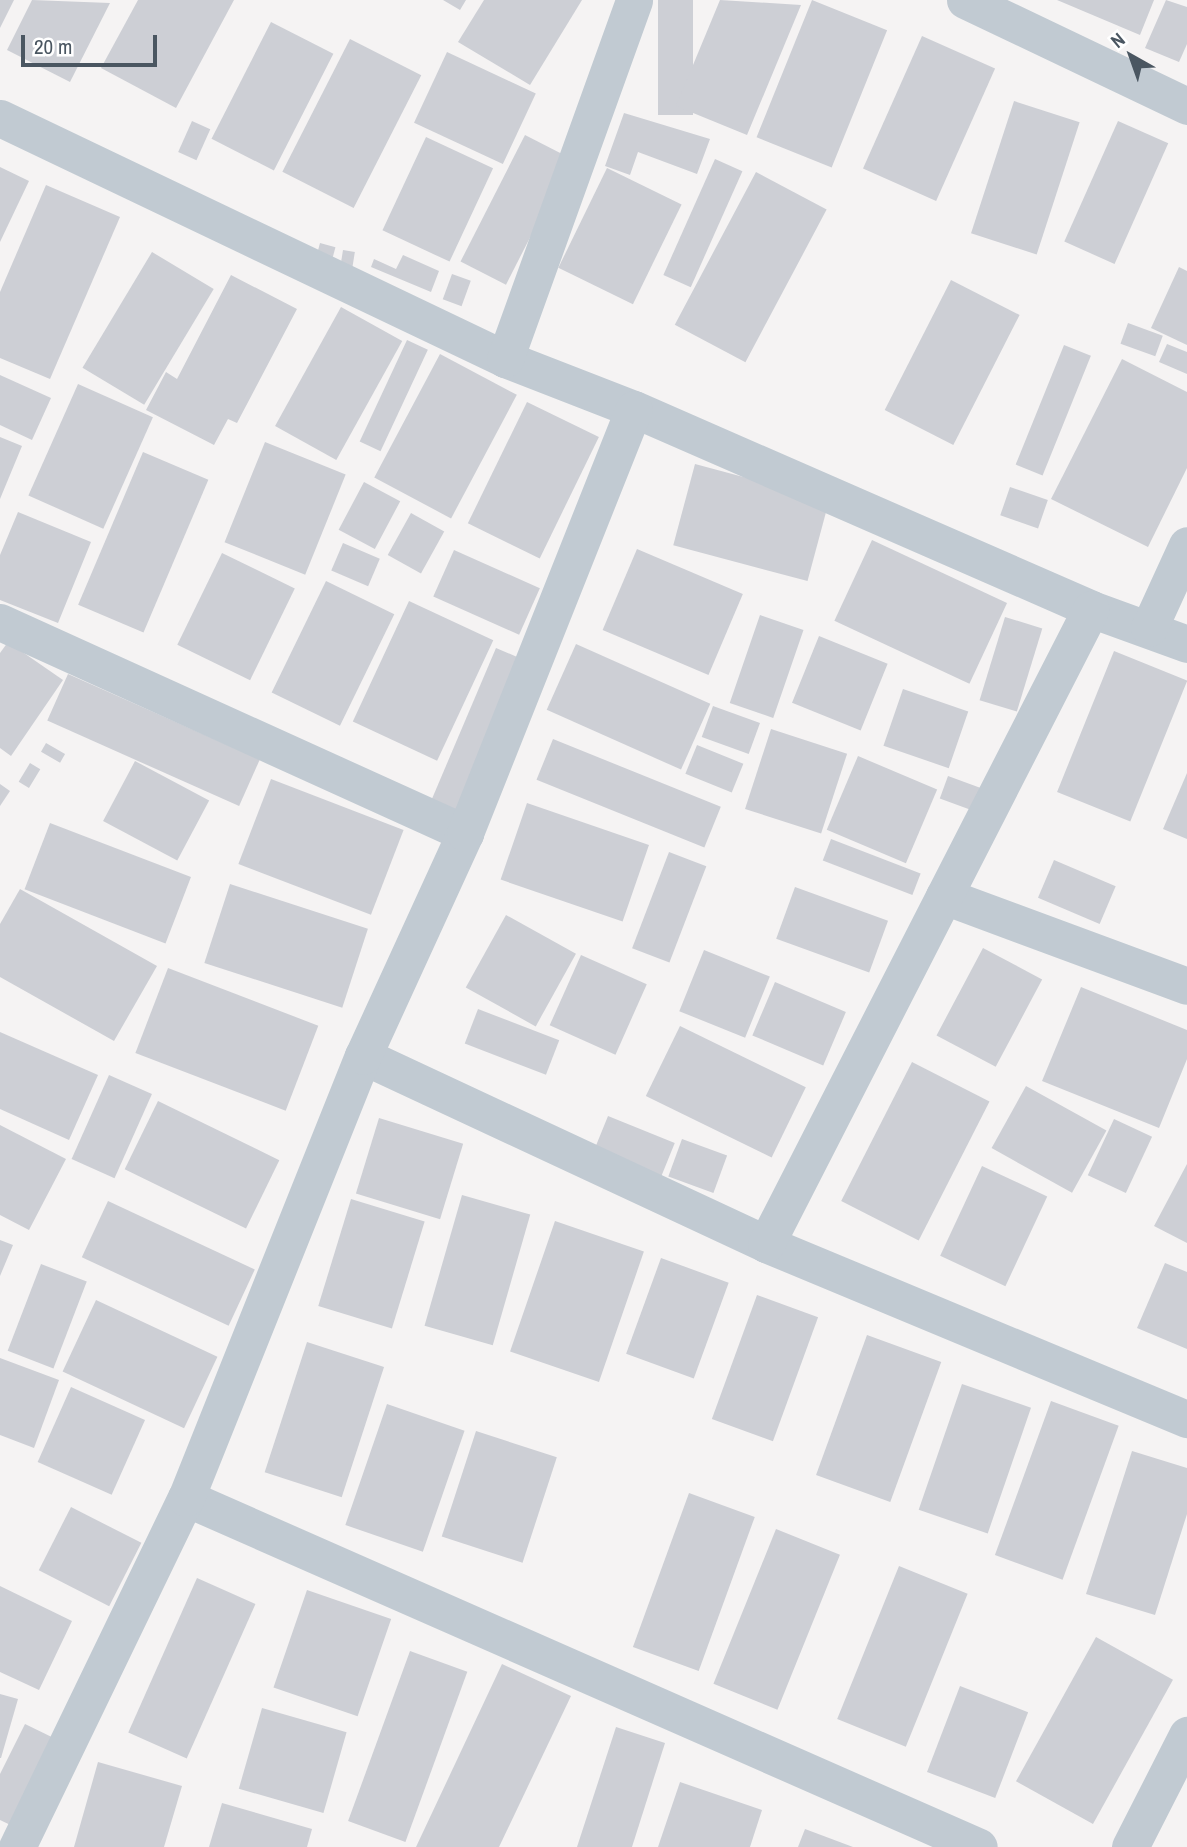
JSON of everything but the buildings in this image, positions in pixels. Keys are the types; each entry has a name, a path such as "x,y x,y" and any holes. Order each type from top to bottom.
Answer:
{"street":[{"path":"505,359 634,0"},
{"path":"965,0 1187,106"},
{"path":"0,118 505,359 634,409 1091,609 1187,644"},
{"path":"17,1847 186,1498 363,1056 465,833 634,409"},
{"path":"1149,628 1187,545"},
{"path":"766,1244 1091,609"},
{"path":"0,622 465,833"},
{"path":"944,896 1187,986"},
{"path":"363,1056 766,1244 1187,1419"},
{"path":"186,1498 979,1847"},
{"path":"1130,1847 1187,1735"}]}
